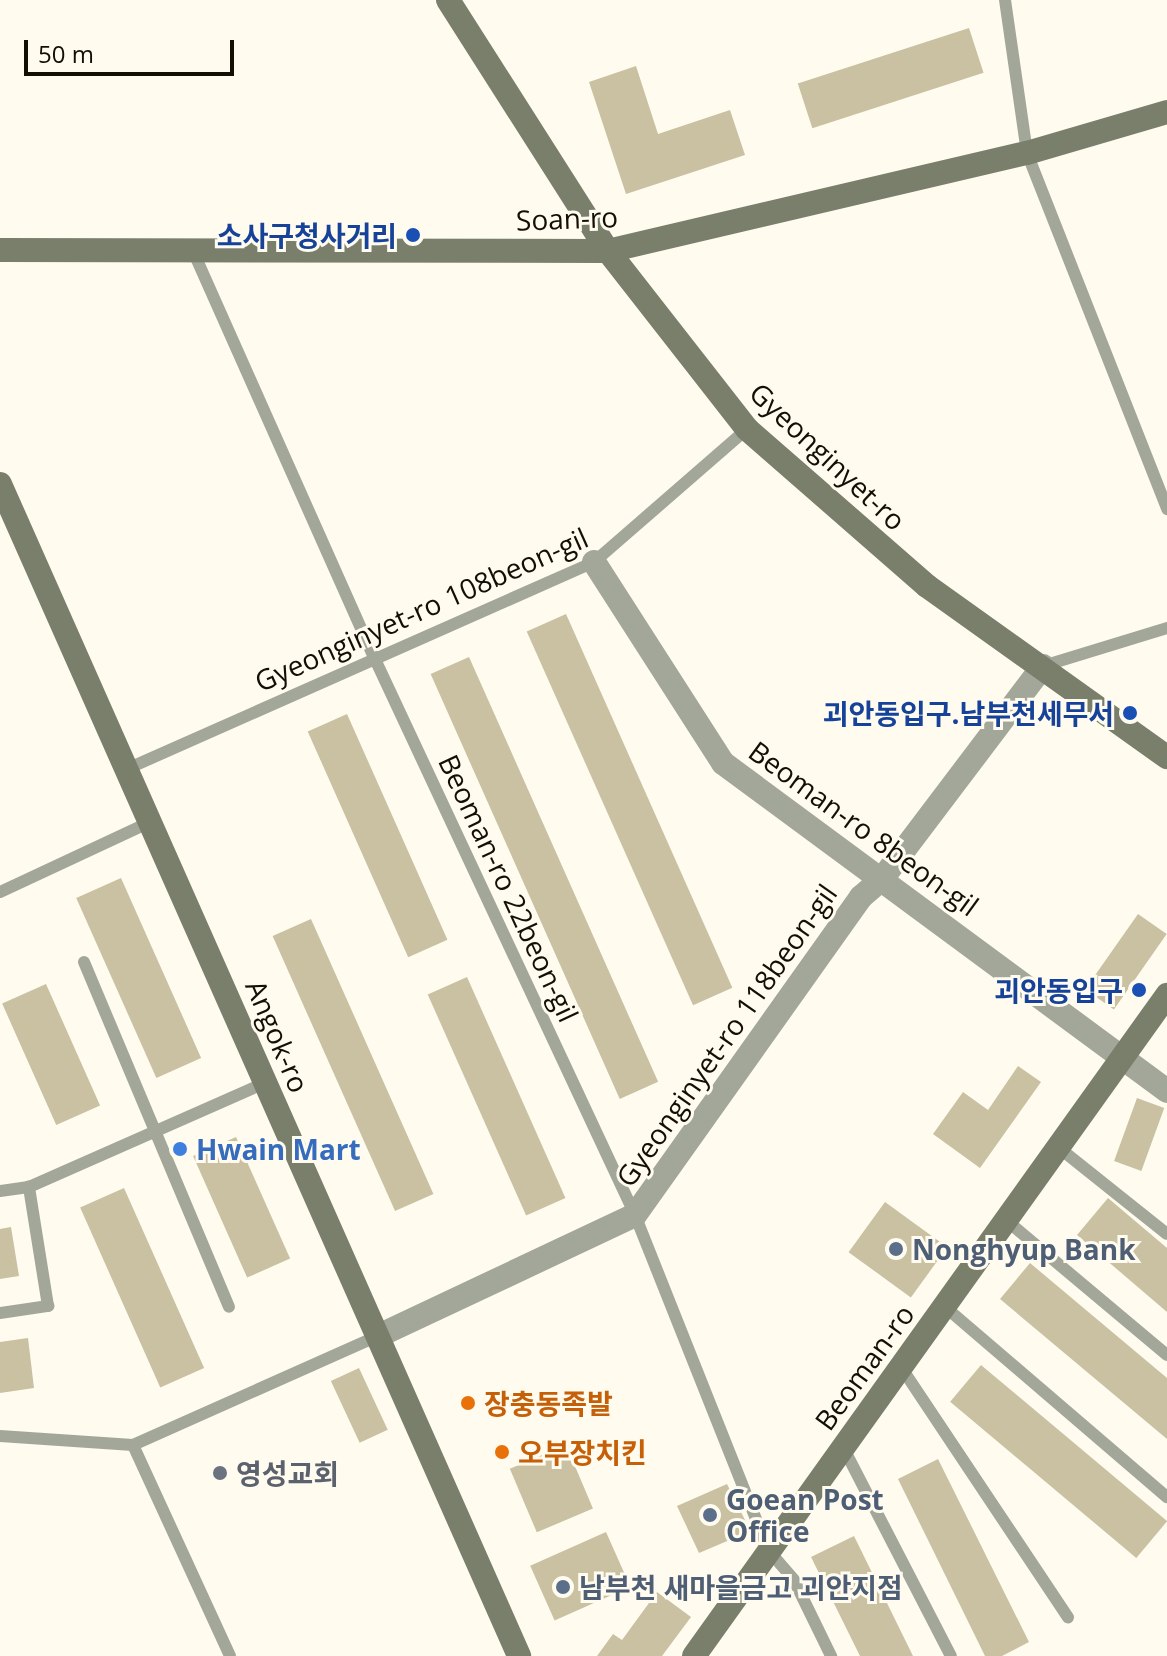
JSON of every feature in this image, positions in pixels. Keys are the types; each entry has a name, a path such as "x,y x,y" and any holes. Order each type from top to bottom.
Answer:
{"street":[{"name":"Gyeonginyet-ro","path":"448,0 608,251 747,429 927,586 1167,757"},
{"name":"Soan-ro","path":"0,250 608,251 1027,153 1167,112"},
{"name":"Angok-ro","path":"0,484 129,768 376,1337 519,1656"},
{"name":"Beoman-ro 8beon-gil","path":"594,562 723,763 1124,1055 1167,1091"},
{"name":"Gyeonginyet-ro 118beon-gil","path":"376,1337 635,1215 861,897 882,879 1043,666"},
{"name":"Beoman-ro","path":"694,1656 1167,995"}],"lane":[{"path":"1005,0 1027,153 1167,509"},
{"name":"Beoman-ro 22beon-gil","path":"193,251 374,657 635,1215 769,1551 794,1580 831,1656"},
{"name":"Gyeonginyet-ro 108beon-gil","path":"129,768 594,562 747,429"},
{"path":"1043,666 1167,628"},
{"path":"0,892 152,821"},
{"path":"84,962 229,1307"},
{"path":"0,1191 29,1187 265,1083"},
{"path":"1058,1147 1167,1234"},
{"path":"0,1313 48,1306 29,1187"},
{"path":"1006,1220 1167,1355"},
{"path":"944,1306 1167,1497"},
{"path":"0,1436 133,1445 376,1337"},
{"path":"901,1367 1068,1617"},
{"path":"133,1445 230,1656"},
{"path":"843,1447 951,1656"}],"building":[{"path":"969,28 984,73 812,128 798,84"},
{"path":"636,66 658,134 730,110 745,155 626,194 589,82"},
{"path":"566,614 732,988 693,1005 527,631"},
{"path":"469,657 658,1082 620,1099 431,674"},
{"path":"347,714 447,940 408,957 308,731"},
{"path":"121,878 201,1058 156,1078 76,898"},
{"path":"1138,914 1167,934 1114,1009 1085,989"},
{"path":"311,919 433,1194 395,1211 273,936"},
{"path":"467,977 565,1198 526,1216 428,994"},
{"path":"46,984 100,1106 56,1125 2,1004"},
{"path":"1018,1066 1041,1082 980,1168 933,1134 963,1092 988,1110"},
{"path":"1137,1098 1164,1108 1141,1171 1114,1161"},
{"path":"236,1137 290,1259 247,1278 193,1156"},
{"path":"124,1188 204,1368 160,1387 80,1208"},
{"path":"1108,1198 1167,1248 1167,1312 1077,1235"},
{"path":"885,1202 947,1247 911,1297 849,1252"},
{"path":"11,1227 19,1276 0,1279 0,1229"},
{"path":"1030,1263 1167,1378 1167,1439 1000,1299"},
{"path":"28,1338 34,1388 0,1393 0,1342"},
{"path":"981,1365 1167,1521 1136,1558 950,1402"},
{"path":"359,1368 388,1430 360,1443 331,1381"},
{"path":"566,1445 593,1509 537,1532 510,1469"},
{"path":"938,1459 1029,1642 1002,1656 985,1656 898,1479"},
{"path":"727,1484 747,1524 739,1536 699,1553 677,1506"},
{"path":"606,1532 630,1587 555,1621 530,1566"},
{"path":"854,1536 913,1656 860,1656 811,1557"},
{"path":"657,1592 691,1617 662,1656 597,1656 613,1634 622,1640"}],"place":[{"name":"소사구청사거리","path":"413,235"},
{"name":"괴안동입구.남부천세무서","path":"1130,713"},
{"name":"괴안동입구","path":"1139,990"},
{"name":"Hwain Mart","path":"180,1149"},
{"name":"Nonghyup Bank","path":"896,1249"},
{"name":"장충동족발","path":"468,1403"},
{"name":"오부장치킨","path":"502,1452"},
{"name":"영성교회","path":"220,1473"},
{"name":"Goean Post Office","path":"710,1515"},
{"name":"남부천 새마을금고 괴안지점","path":"563,1587"}]}
